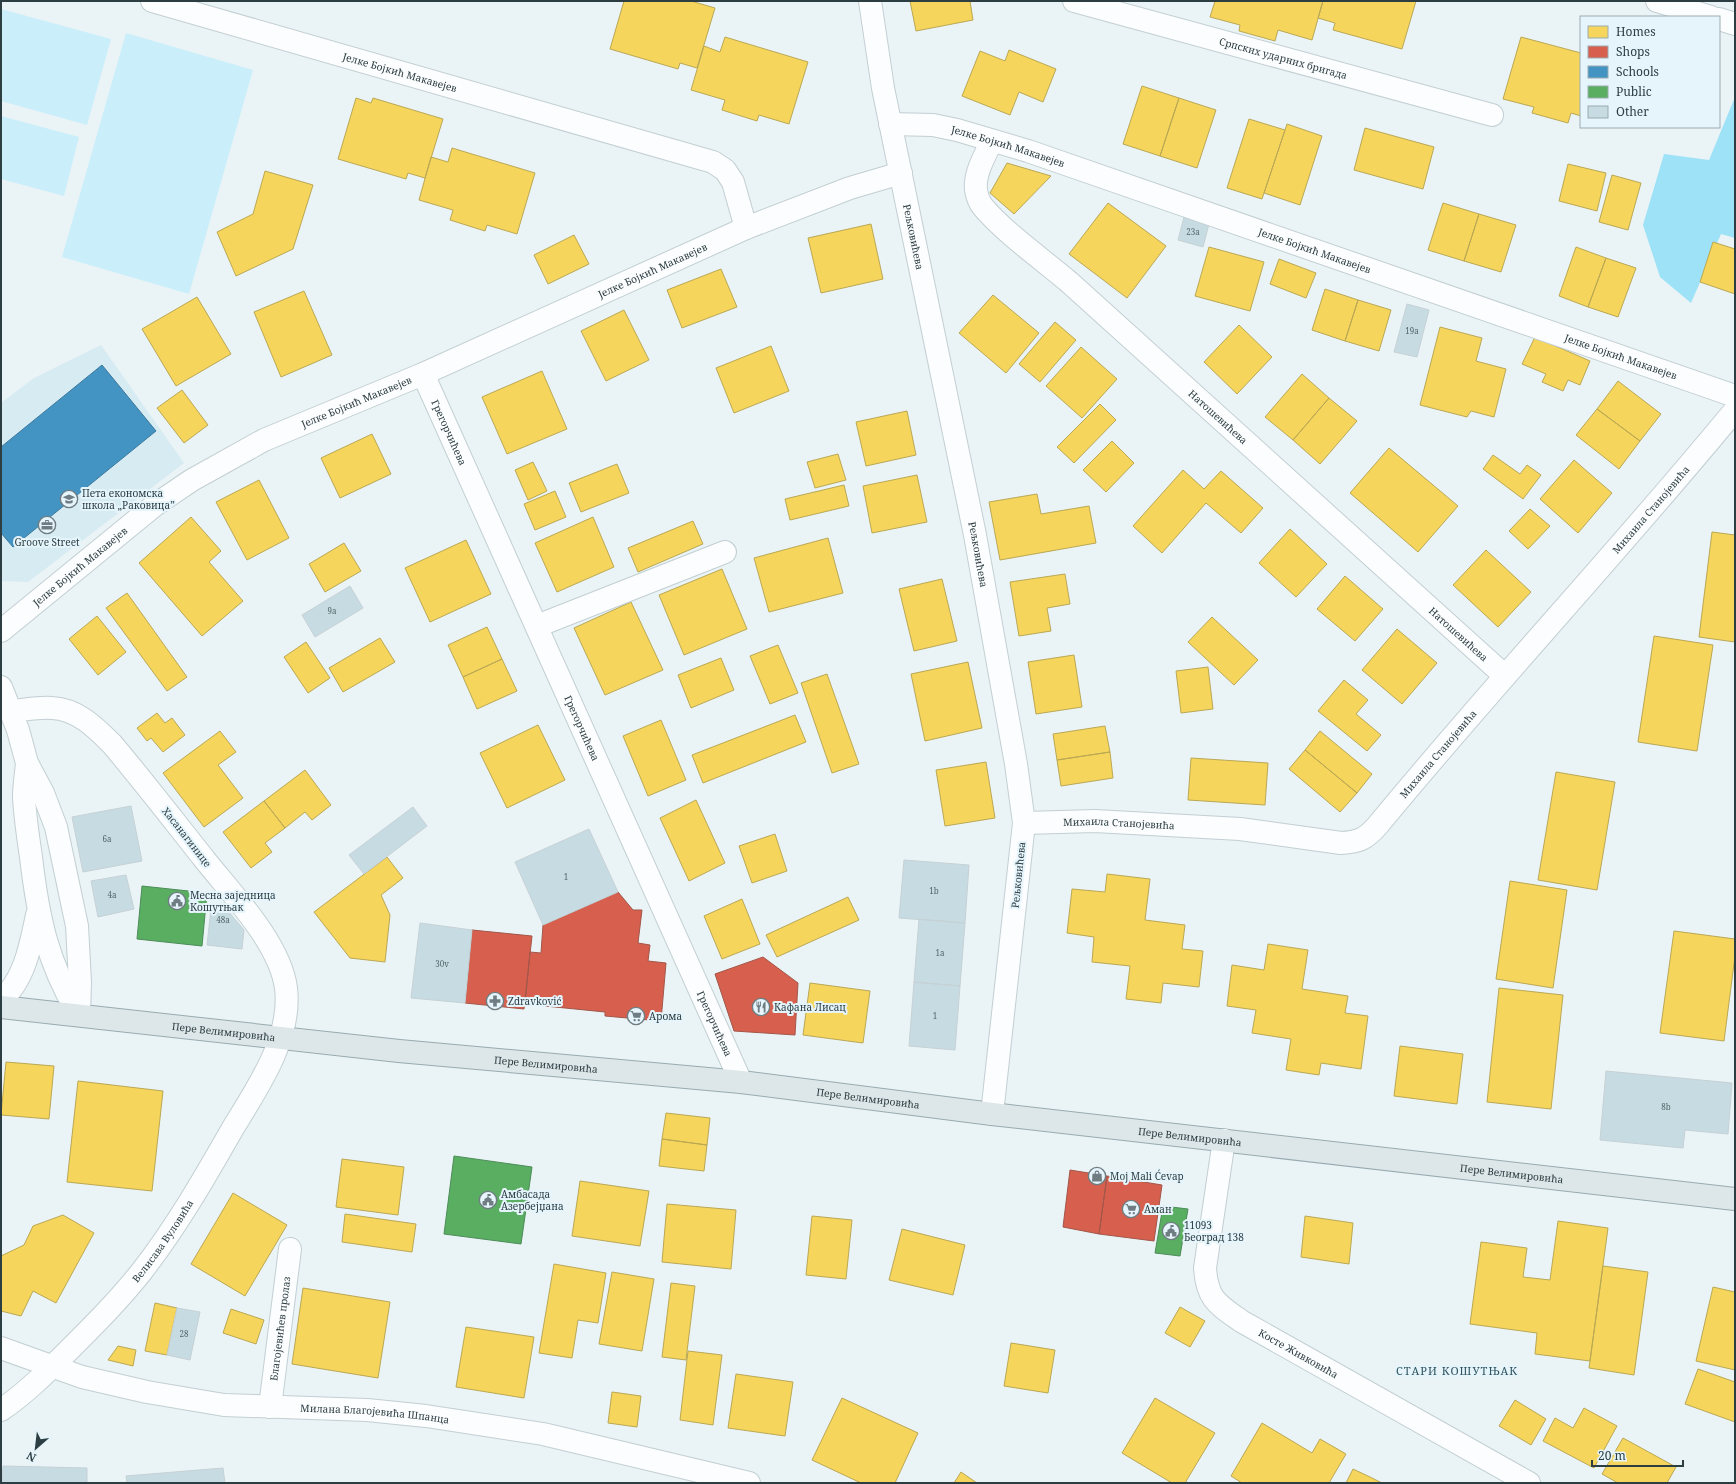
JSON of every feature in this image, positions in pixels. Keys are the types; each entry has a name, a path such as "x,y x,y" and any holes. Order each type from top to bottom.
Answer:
{"main road":[{"name":"Пере Велимировића","path":"1,1007 399,1051 742,1082 992,1114 1735,1199"}],"street":[{"name":"Јелке Бојкић Макавејев","path":"152,1 713,162 725,170 733,182 746,228"},
{"name":"Рељковићева","path":"870,1 890,124 977,542 1011,732 1024,823 992,1114"},
{"name":"Српских ударних бригада","path":"1074,1 1492,115"},
{"path":"1657,1 1708,16"},
{"path":"1720,19 1735,24"},
{"name":"Јелке Бојкић Макавејев","path":"890,124 933,125 958,130 1043,156 1735,396"},
{"name":"Натошевићева","path":"992,141 985,156 976,184 977,194 983,207 1075,287 1505,676"},
{"name":"Јелке Бојкић Макавејев","path":"1,631 155,505 192,480 264,440 424,374 746,228 850,188 901,173"},
{"name":"Грегорчићева","path":"424,374 742,1082"},
{"name":"Михаила Станојевића","path":"1024,823 1095,821 1240,829 1341,843 1354,842 1365,838 1371,834 1505,676 1735,410"},
{"path":"537,626 725,552"},
{"path":"1,687 18,730 27,763 43,793 56,827 77,926 80,982 79,1015"},
{"name":"Хасанагинице","path":"11,711 51,708 62,709 76,714 93,726 112,744 242,906 271,946 286,987 286,1009 281,1038"},
{"path":"27,763 24,795 38,911 42,931 54,968 66,994 79,1015"},
{"path":"1,1000 14,984 22,968 29,949 38,911"},
{"name":"Велисава Вуловића","path":"1,1410 31,1386 105,1315 173,1229 246,1107 281,1038"},
{"name":"Косте Живковића","path":"1224,1140 1205,1268 1206,1281 1213,1299 1241,1321 1529,1483"},
{"name":"Благојевићев пролаз","path":"270,1407 290,1249"},
{"name":"Милана Благојевића Шпанца","path":"1,1348 51,1367 101,1383 147,1392 224,1405 367,1410 426,1416 493,1426 543,1434 749,1483"}],"shaded area":[{"path":"1,9 111,39 87,125 1,101"},
{"path":"126,33 253,70 189,294 62,257"},
{"path":"1735,97 1735,238 1721,234 1691,303 1660,277 1643,225 1664,154 1709,160"},
{"path":"1,116 79,137 64,196 1,179"},
{"name":"Пета економска школа „Раковица”","path":"101,345 184,463 28,582 1,581 1,403 34,378"}],"building: Homes":[{"path":"624,1 691,1 715,8 697,68 680,63 678,69 610,49"},
{"path":"910,1 970,1 973,20 916,31"},
{"path":"1215,1 1323,1 1312,40 1278,30 1275,41 1239,31 1240,25 1210,17"},
{"path":"1323,1 1416,1 1402,49 1333,30 1335,23 1318,18"},
{"path":"725,37 808,62 789,124 759,115 757,121 722,110 725,100 691,90 704,46 720,52"},
{"path":"1521,37 1580,53 1580,116 1571,113 1568,123 1532,113 1534,107 1503,99"},
{"path":"1009,50 1056,69 1043,102 1019,92 1010,115 962,96 980,51 1005,61"},
{"path":"1142,86 1179,98 1160,156 1123,144"},
{"path":"356,98 371,103 373,98 443,119 425,178 408,173 406,179 338,159"},
{"path":"1179,98 1216,110 1197,168 1160,156"},
{"path":"1249,119 1285,130 1262,199 1227,188"},
{"path":"1287,124 1322,136 1300,205 1264,193"},
{"path":"1365,128 1434,147 1423,189 1354,170"},
{"path":"452,148 535,173 517,234 487,225 485,231 450,220 453,210 419,200 431,157 448,162"},
{"path":"1007,163 1051,176 1014,214 990,193"},
{"path":"1568,164 1606,173 1597,211 1559,201"},
{"path":"265,171 313,185 293,249 236,276 217,232 253,214"},
{"path":"1612,175 1641,183 1628,230 1599,222"},
{"path":"1108,203 1166,246 1127,298 1069,254"},
{"path":"1443,203 1479,214 1464,261 1428,250"},
{"path":"1479,214 1516,225 1501,272 1464,261"},
{"path":"871,224 883,279 821,293 808,238"},
{"path":"574,235 589,264 548,284 534,255"},
{"path":"1713,242 1735,249 1735,294 1700,282"},
{"path":"1209,247 1264,262 1250,311 1195,296"},
{"path":"1576,247 1606,258 1588,307 1559,296"},
{"path":"1606,258 1636,268 1618,317 1588,307"},
{"path":"1279,259 1316,273 1306,298 1270,284"},
{"path":"721,269 737,307 682,328 667,290"},
{"path":"1325,289 1358,300 1345,341 1312,330"},
{"path":"304,291 332,355 281,377 254,312"},
{"path":"993,295 1039,333 1006,373 959,333"},
{"path":"197,297 231,354 176,386 142,329"},
{"path":"1358,300 1391,310 1379,351 1345,341"},
{"path":"624,310 649,360 606,381 581,331"},
{"path":"1055,322 1076,340 1040,382 1019,364"},
{"path":"1239,325 1272,357 1237,394 1204,362"},
{"path":"1440,327 1482,338 1476,361 1506,369 1494,417 1471,411 1467,417 1420,405"},
{"path":"1535,337 1590,361 1580,385 1568,380 1563,391 1542,382 1546,374 1522,364"},
{"path":"771,346 789,391 734,413 716,368"},
{"path":"1081,347 1117,379 1082,418 1046,386"},
{"path":"542,371 567,429 507,454 482,397"},
{"path":"1302,374 1329,398 1293,440 1265,417"},
{"path":"1618,381 1661,414 1640,441 1597,409"},
{"path":"182,390 208,425 184,443 157,408"},
{"path":"1329,398 1357,421 1320,464 1293,440"},
{"path":"1100,404 1116,420 1074,463 1057,447"},
{"path":"1597,409 1640,441 1619,469 1576,435"},
{"path":"907,411 916,455 866,466 856,422"},
{"path":"372,434 391,474 340,498 321,458"},
{"path":"1112,441 1134,463 1106,492 1083,470"},
{"path":"1389,448 1458,506 1418,552 1350,493"},
{"path":"838,454 846,480 815,488 807,462"},
{"path":"1493,455 1520,474 1527,465 1541,475 1523,499 1483,469"},
{"path":"1574,460 1612,493 1578,533 1540,499"},
{"path":"533,462 547,491 528,500 515,470"},
{"path":"617,464 629,493 581,512 569,483"},
{"path":"1183,470 1204,489 1221,471 1263,508 1241,533 1206,503 1162,553 1133,526"},
{"path":"917,475 927,522 872,533 863,486"},
{"path":"259,480 289,538 247,560 216,502"},
{"path":"844,485 849,506 790,520 785,499"},
{"path":"555,491 566,517 535,530 524,504"},
{"path":"1037,494 1041,514 1089,506 1096,543 1000,560 989,502"},
{"path":"1530,509 1550,526 1528,549 1509,531"},
{"path":"191,517 221,551 209,562 243,601 202,636 139,563"},
{"path":"593,517 614,567 557,592 535,543"},
{"path":"693,521 703,544 638,572 628,548"},
{"path":"1290,529 1327,564 1296,597 1259,563"},
{"path":"1712,532 1735,535 1735,642 1699,637"},
{"path":"828,538 843,593 769,612 754,558"},
{"path":"466,540 491,594 430,622 405,568"},
{"path":"344,543 361,571 325,592 309,564"},
{"path":"1486,550 1531,592 1498,627 1453,585"},
{"path":"722,569 747,629 684,655 659,595"},
{"path":"1065,574 1070,604 1047,608 1051,631 1019,636 1010,582"},
{"path":"1345,576 1383,609 1355,641 1317,609"},
{"path":"942,579 957,641 914,651 899,589"},
{"path":"127,593 187,677 167,691 106,608"},
{"path":"631,602 663,670 605,695 574,628"},
{"path":"97,616 126,652 98,675 69,639"},
{"path":"1212,617 1258,660 1234,685 1188,642"},
{"path":"487,627 502,659 463,677 448,645"},
{"path":"1397,629 1437,663 1402,704 1362,670"},
{"path":"1654,636 1713,645 1697,751 1638,742"},
{"path":"380,638 395,662 343,692 329,668"},
{"path":"306,642 330,678 308,693 284,657"},
{"path":"778,645 798,693 770,704 750,656"},
{"path":"1074,655 1082,707 1036,714 1028,662"},
{"path":"721,658 734,690 691,708 678,675"},
{"path":"502,659 517,691 477,709 463,677"},
{"path":"968,662 982,728 925,741 911,674"},
{"path":"1208,667 1213,709 1181,713 1176,671"},
{"path":"827,674 859,764 832,773 801,683"},
{"path":"1344,680 1368,700 1356,714 1381,735 1367,751 1318,711"},
{"path":"157,713 165,723 172,718 185,735 163,752 151,738 147,741 137,728"},
{"path":"795,715 806,742 703,783 692,755"},
{"path":"661,720 686,780 648,796 623,736"},
{"path":"538,725 565,780 507,808 480,753"},
{"path":"1105,726 1110,752 1057,760 1053,734"},
{"path":"220,731 236,752 218,765 243,798 204,827 163,773"},
{"path":"1320,731 1372,774 1357,793 1305,750"},
{"path":"1305,750 1357,793 1340,812 1289,769"},
{"path":"1110,752 1113,778 1061,786 1057,760"},
{"path":"1191,758 1268,763 1265,805 1188,800"},
{"path":"986,762 995,818 945,826 936,770"},
{"path":"305,770 331,805 312,820 305,812 285,828 264,801"},
{"path":"1556,772 1615,782 1597,890 1538,880"},
{"path":"696,800 725,863 689,881 660,818"},
{"path":"264,801 285,828 265,843 272,852 251,868 223,832"},
{"path":"775,834 787,871 752,883 739,846"},
{"path":"387,857 403,878 381,895 390,915 385,962 350,958 314,912"},
{"path":"1107,874 1150,879 1145,920 1185,925 1182,949 1203,951 1199,987 1163,983 1161,1003 1126,999 1130,966 1092,962 1094,937 1067,933 1072,889 1105,892"},
{"path":"1510,881 1567,890 1553,988 1496,979"},
{"path":"848,897 859,920 777,957 766,935"},
{"path":"742,899 760,944 722,959 704,916"},
{"path":"1674,931 1735,939 1735,956 1724,1041 1660,1033"},
{"path":"1268,944 1308,950 1302,989 1348,996 1345,1013 1368,1016 1361,1069 1321,1063 1319,1075 1286,1070 1291,1039 1252,1033 1256,1010 1227,1006 1232,965 1264,970"},
{"path":"810,983 870,991 863,1043 803,1035"},
{"path":"1499,988 1563,995 1551,1109 1487,1102"},
{"path":"1400,1046 1463,1054 1457,1104 1394,1096"},
{"path":"6,1062 54,1066 49,1119 1,1115"},
{"path":"78,1081 163,1091 152,1191 67,1182"},
{"path":"666,1113 710,1118 707,1145 662,1139"},
{"path":"662,1139 707,1145 704,1171 659,1166"},
{"path":"342,1159 404,1167 398,1215 336,1207"},
{"path":"580,1181 649,1191 640,1246 572,1236"},
{"path":"233,1193 287,1225 245,1296 191,1264"},
{"path":"667,1204 736,1210 731,1269 662,1262"},
{"path":"345,1214 416,1224 412,1252 342,1242"},
{"path":"63,1215 94,1233 56,1303 33,1291 21,1316 1,1311 1,1256 24,1245 33,1226"},
{"path":"812,1216 852,1220 846,1279 806,1275"},
{"path":"1305,1216 1353,1223 1349,1264 1301,1257"},
{"path":"1558,1221 1608,1228 1590,1361 1535,1354 1537,1333 1470,1324 1481,1242 1527,1248 1523,1277 1550,1280"},
{"path":"902,1229 965,1245 953,1295 889,1280"},
{"path":"554,1264 606,1273 598,1323 578,1320 572,1358 539,1353"},
{"path":"1603,1266 1648,1272 1634,1375 1589,1368"},
{"path":"612,1272 654,1279 642,1351 599,1344"},
{"path":"671,1283 695,1286 686,1360 662,1357"},
{"path":"1713,1287 1735,1292 1735,1370 1696,1361"},
{"path":"303,1288 390,1302 378,1378 292,1364"},
{"path":"155,1303 177,1308 167,1355 145,1351"},
{"path":"1180,1307 1205,1321 1190,1347 1165,1333"},
{"path":"231,1309 264,1320 256,1344 223,1333"},
{"path":"466,1327 534,1337 524,1398 456,1387"},
{"path":"1011,1343 1055,1350 1048,1393 1004,1386"},
{"path":"118,1346 136,1350 133,1366 108,1360"},
{"path":"688,1351 722,1355 713,1425 680,1420"},
{"path":"1698,1369 1735,1382 1735,1422 1685,1404"},
{"path":"736,1374 793,1382 785,1436 728,1428"},
{"path":"612,1392 641,1396 637,1427 608,1423"},
{"path":"842,1398 918,1433 895,1483 861,1483 812,1460"},
{"path":"1155,1398 1215,1433 1185,1483 1172,1483 1122,1453"},
{"path":"1515,1400 1546,1419 1531,1445 1499,1426"},
{"path":"1584,1408 1617,1426 1594,1468 1543,1441 1555,1418 1573,1428"},
{"path":"1262,1423 1312,1453 1320,1439 1346,1454 1329,1483 1242,1483 1231,1476"},
{"path":"1623,1438 1676,1467 1667,1483 1618,1483 1602,1474"},
{"path":"1353,1469 1370,1477 1382,1483 1346,1483"},
{"path":"961,1472 977,1483 954,1483"}],"building: Shops":[{"path":"618,892 633,910 642,910 638,943 650,945 648,961 666,963 661,1021 605,1016 605,1012 525,1004 530,952 541,953 543,925"},
{"path":"472,930 532,936 524,1009 465,1003"},
{"name":"Кафана Лисац","path":"763,957 798,983 795,1035 734,1031 715,974"},
{"path":"1070,1170 1107,1176 1099,1234 1063,1227"},
{"name":"Аман","path":"1107,1176 1162,1185 1154,1241 1099,1234"}],"building: Schools":[{"path":"102,365 156,431 13,547 1,533 1,447"}],"building: Public":[{"path":"142,886 207,893 202,946 137,939"},
{"name":"Амбасада Азербејџана","path":"454,1156 532,1167 521,1244 444,1234"},
{"name":"11093 Београд 138","path":"1163,1206 1188,1209 1180,1256 1155,1253"}],"building: Other":[{"path":"1184,217 1209,224 1203,247 1178,240"},
{"path":"1407,304 1429,310 1417,357 1394,352"},
{"path":"350,586 363,608 315,637 302,615"},
{"path":"131,806 142,861 83,872 72,817"},
{"path":"413,807 427,826 364,874 349,855"},
{"path":"589,829 618,892 543,925 515,862"},
{"path":"904,860 969,865 965,923 899,918"},
{"path":"126,875 134,909 98,917 91,881"},
{"path":"211,909 228,911 244,930 242,949 207,945"},
{"path":"919,919 965,923 960,986 914,982"},
{"path":"420,923 472,930 465,1003 411,998"},
{"path":"914,982 960,986 955,1050 909,1046"},
{"path":"1606,1071 1732,1083 1728,1134 1685,1130 1683,1148 1600,1140"},
{"path":"177,1308 200,1312 190,1360 167,1355"},
{"path":"3,1466 87,1468 87,1483 2,1483"},
{"path":"223,1468 225,1483 127,1483 126,1476"}],"place":[{"name":"Пета економска школа „Раковица”","path":"69,499"},
{"name":"Groove Street","path":"47,525"},
{"name":"Месна заједница Кошутњак","path":"177,901"},
{"name":"Zdravković","path":"495,1001"},
{"name":"Кафана Лисац","path":"761,1007"},
{"name":"Арома","path":"636,1016"},
{"name":"Moj Mali Ćevap","path":"1097,1176"},
{"name":"Амбасада Азербејџана","path":"488,1200"},
{"name":"Аман","path":"1131,1209"},
{"name":"11093 Београд 138","path":"1171,1231"}],"district":[{"name":"СТАРИ КОШУТЊАК","path":"1457,1371"}]}
